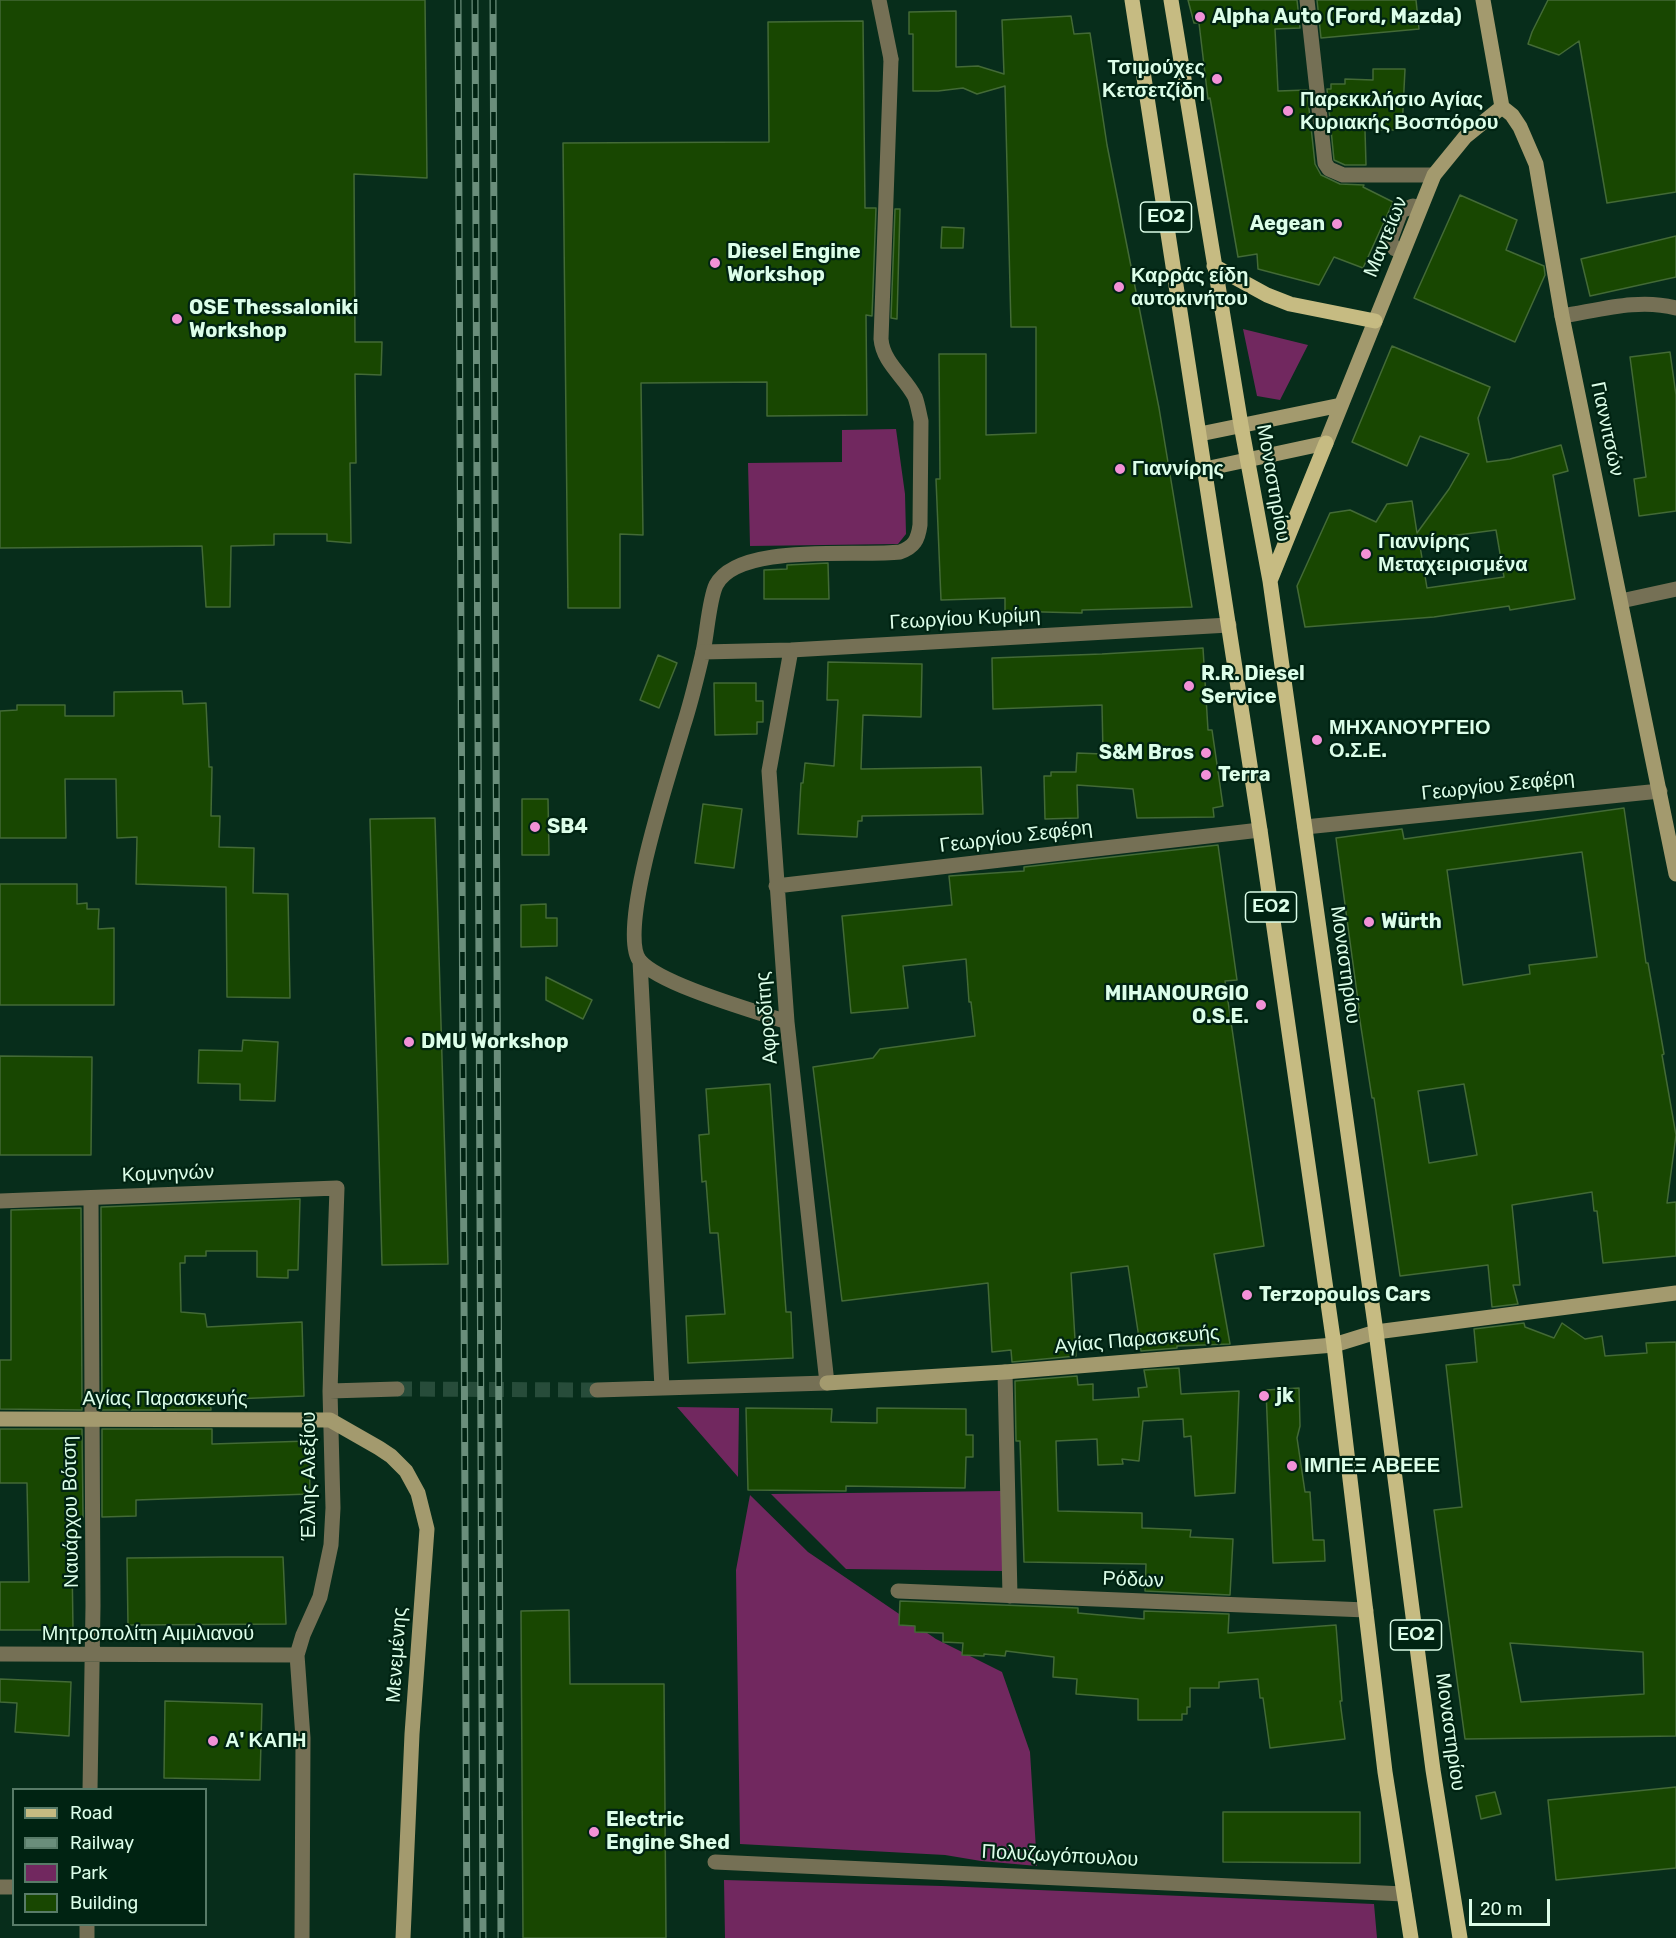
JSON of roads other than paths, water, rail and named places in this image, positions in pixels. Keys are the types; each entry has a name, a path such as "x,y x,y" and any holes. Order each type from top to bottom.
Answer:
{"main road":[{"name":"ΕΟ2","path":"1132,0 1260,830 1334,1345 1385,1772 1411,1938"},
{"name":"Μοναστηρίου","path":"1171,0 1241,425 1270,581 1376,1332 1433,1770 1460,1938"},
{"path":"1214,266 1267,295 1290,304 1375,321"},
{"path":"1270,581 1326,443"}],"street":[{"path":"662,1388 640,961 635,951 634,939 640,884 703,652 716,586 729,571 750,562 780,556 900,552 913,546 918,538 921,421 919,410 915,397 885,355 880,339 891,59 879,0"},
{"path":"1307,0 1325,163 1329,169 1342,175 1434,175"},
{"path":"1484,0 1502,107"},
{"name":"Μαντείων","path":"1326,443 1434,175 1465,137 1502,107"},
{"name":"Γιαννιτσών","path":"1502,107 1512,115 1520,127 1536,164 1562,316 1676,874"},
{"path":"1395,249 1390,241 1401,211 1413,206"},
{"path":"1562,316 1620,306 1648,304 1676,308"},
{"path":"1200,434 1341,405"},
{"path":"1205,469 1326,443"},
{"path":"1621,601 1676,590"},
{"name":"Γεωργίου Κυρίμη","path":"703,652 792,650 1229,625"},
{"name":"Αφροδίτης","path":"792,650 770,766 776,886 787,1022 827,1383"},
{"name":"Γεωργίου Σεφέρη","path":"1305,827 1660,790"},
{"name":"Γεωργίου Σεφέρη","path":"776,886 1260,830"},
{"path":"640,961 679,984 787,1022"},
{"name":"Κομνηνών","path":"0,1201 337,1188"},
{"name":"Έλλης Αλεξίου","path":"302,1938 303,1738 297,1655 300,1641 320,1597 328,1563 333,1508 330,1391 337,1188"},
{"name":"Ναυάρχου Βότση","path":"90,1788 93,1606 91,1198"},
{"name":"Αγίας Παρασκευής","path":"597,1390 827,1383 1005,1372 1334,1345 1376,1332 1676,1293"},
{"path":"1005,1372 1010,1596"},
{"path":"330,1391 397,1389"},
{"name":"Αγίας Παρασκευής","path":"0,1419 330,1420"},
{"name":"Μενεμένης","path":"330,1420 380,1448 399,1464 418,1493 425,1519 426,1545 412,1734 403,1938"},
{"name":"Ρόδων","path":"898,1592 1366,1610"},
{"name":"Μητροπολίτη Αιμιλιανού","path":"0,1654 297,1655"},
{"name":"Πολυζωγόπουλου","path":"715,1862 1404,1893"}],"tunnel":[{"path":"397,1389 597,1390"}],"railway":[{"path":"458,0 467,1938"},
{"path":"475,0 483,1938"},
{"path":"493,0 501,1938"}],"place":[{"name":"Alpha Auto (Ford, Mazda)","path":"1200,17"},
{"name":"Τσιμούχες Κετσετζίδη","path":"1217,79"},
{"name":"Παρεκκλήσιο Αγίας Κυριακής Βοσπόρου","path":"1288,111"},
{"name":"Aegean","path":"1337,224"},
{"name":"Diesel Engine Workshop","path":"715,263"},
{"name":"Καρράς είδη αυτοκινήτου","path":"1119,287"},
{"name":"OSE Thessaloniki Workshop","path":"177,319"},
{"name":"Γιαννίρης","path":"1120,469"},
{"name":"Γιαννίρης Μεταχειρισμένα","path":"1366,554"},
{"name":"R.R. Diesel Service","path":"1189,686"},
{"name":"ΜΗΧΑΝΟΥΡΓΕΙΟ Ο.Σ.Ε.","path":"1317,740"},
{"name":"S&M Bros","path":"1206,753"},
{"name":"Terra","path":"1206,775"},
{"name":"SB4","path":"535,827"},
{"name":"Würth","path":"1369,922"},
{"name":"MIHANOURGIO O.S.E.","path":"1261,1005"},
{"name":"DMU Workshop","path":"409,1042"},
{"name":"Terzopoulos Cars","path":"1247,1295"},
{"name":"jk","path":"1264,1396"},
{"name":"ΙΜΠΕΞ ΑΒΕΕΕ","path":"1292,1466"},
{"name":"Α' ΚΑΠΗ","path":"213,1741"},
{"name":"Electric Engine Shed","path":"594,1832"}]}
